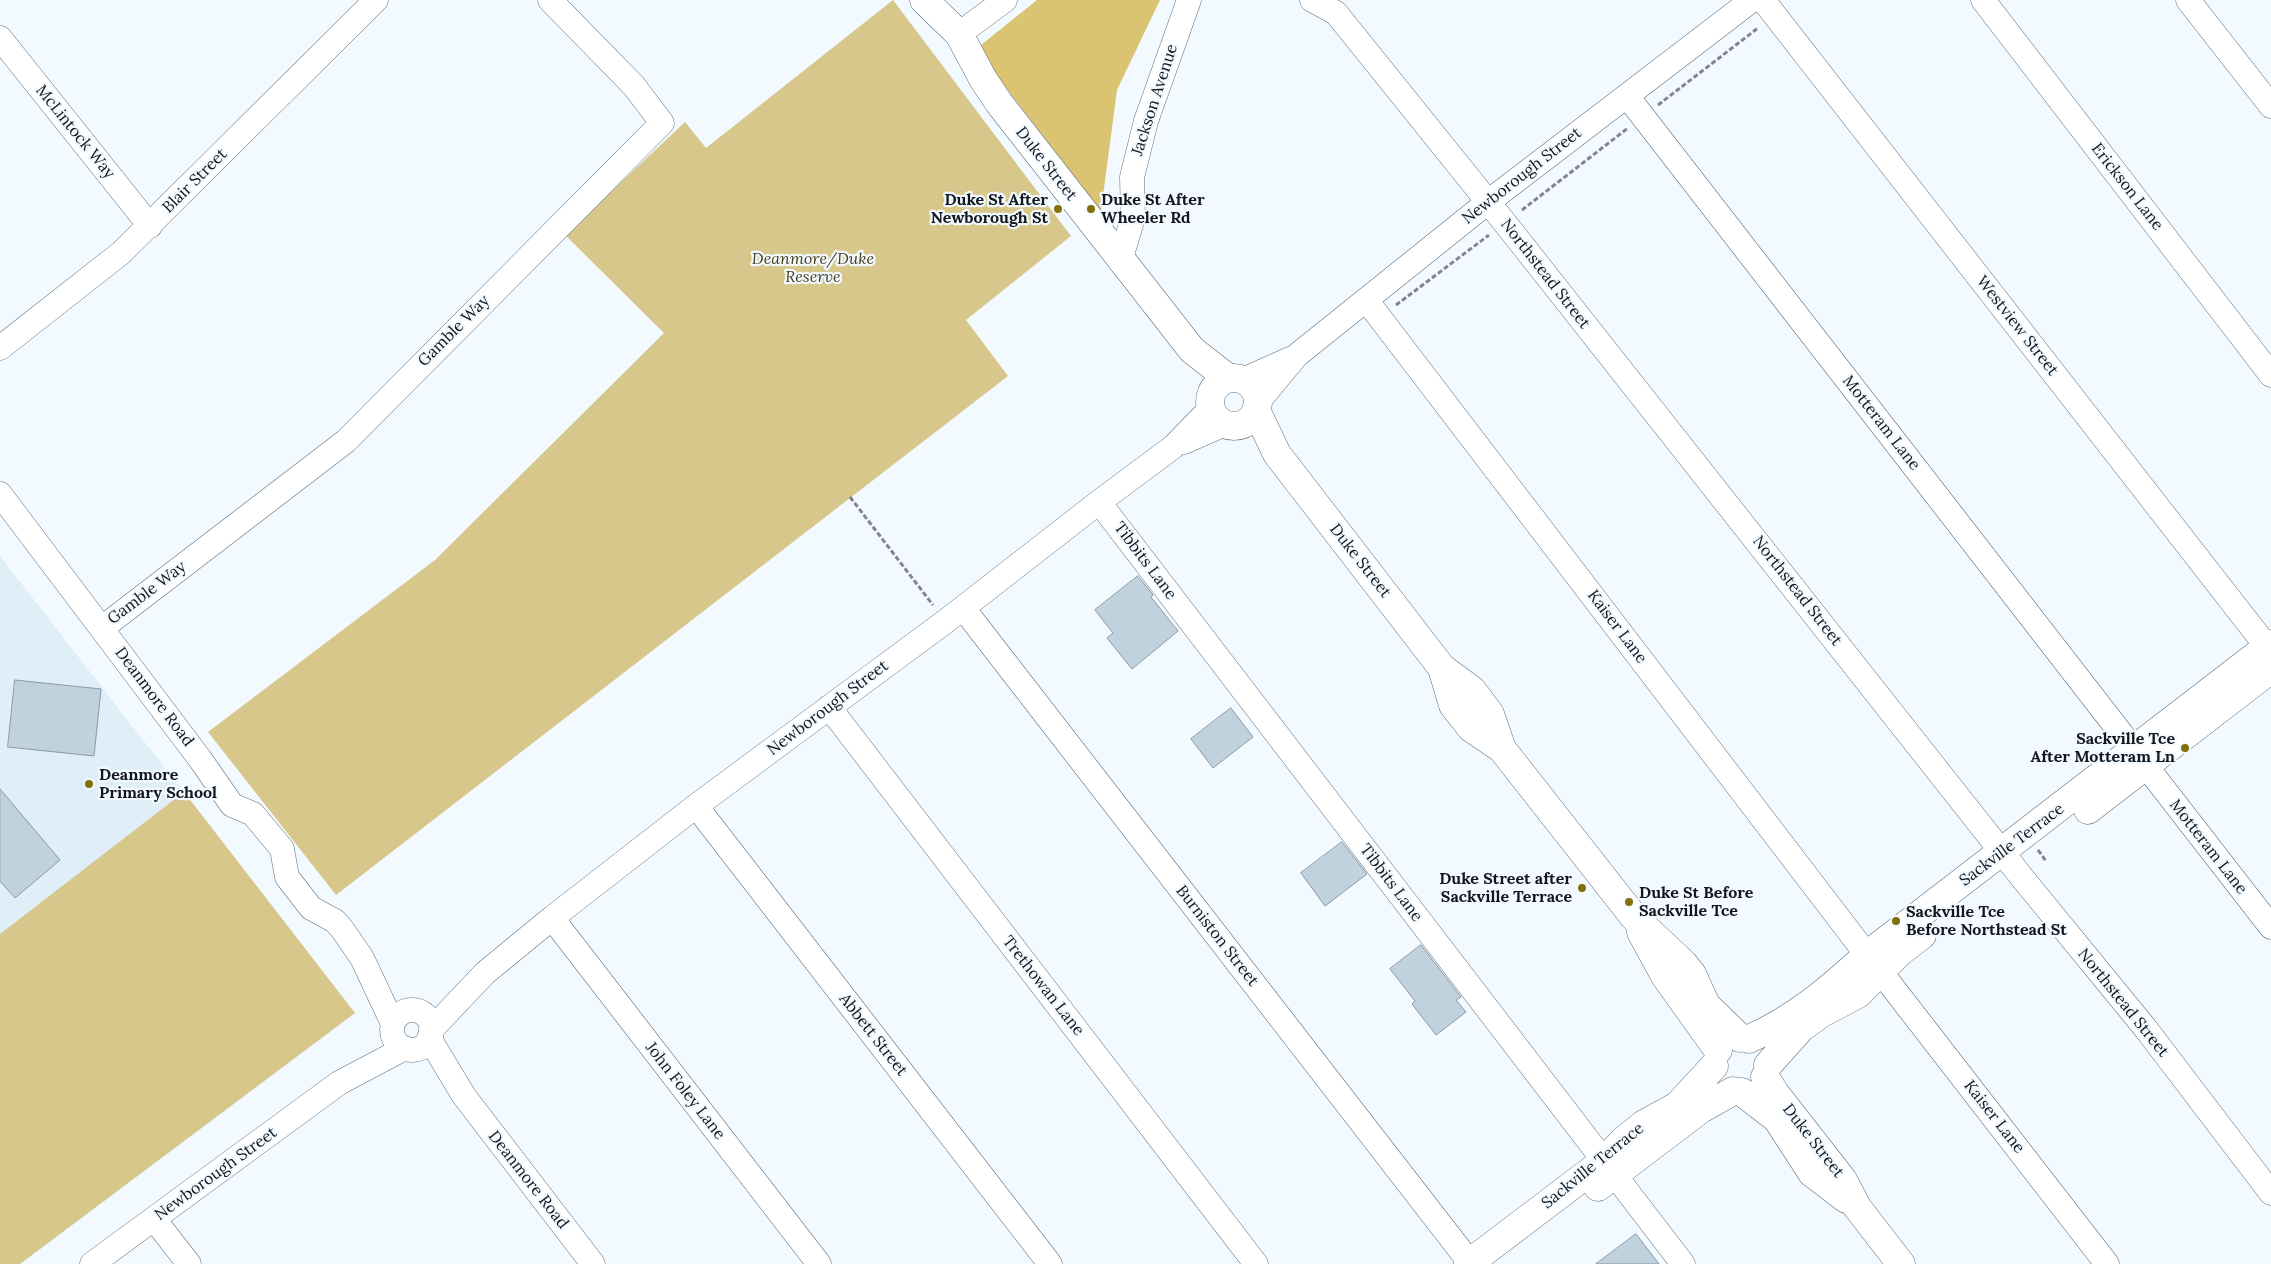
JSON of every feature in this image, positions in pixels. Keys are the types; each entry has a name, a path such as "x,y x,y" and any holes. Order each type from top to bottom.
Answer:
{"main road":[{"name":"Duke Street","path":"924,0 959,34 983,79 999,103 1120,261 1277,454 1442,668 1453,705 1471,728 1502,749 1634,917 1683,963 1692,974 1706,1005 1730,1048"},
{"name":"Sackville Terrace","path":"1498,1264 1609,1168 1644,1124 1677,1106 1730,1048 1775,1028 1831,988 1874,963 2140,758 2270,653"},
{"name":"Sackville Terrace","path":"1767,1071 1806,1024 1858,994 1874,963"},
{"path":"1730,1048 1763,1048 1767,1071 1755,1088 1738,1092 1719,1082 1730,1048"},
{"name":"Duke Street","path":"1767,1071 1775,1093 1843,1180 1857,1206 1901,1264"},
{"name":"Duke Street","path":"1738,1092 1777,1119 1812,1173 1857,1206"},
{"name":"Sackville Terrace","path":"1470,1264 1609,1168 1701,1109 1738,1092"}],"street":[{"name":"Blair Street","path":"0,348 121,253 376,0"},
{"name":"Gamble Way","path":"102,628 346,441 662,123 634,86 550,0"},
{"path":"959,34 1005,0"},
{"name":"Jackson Avenue","path":"1120,261 1134,218 1132,177 1146,121 1189,0"},
{"name":"Northstead Street","path":"1312,0 1336,13 1505,222 2008,859 2146,1029 2271,1193"},
{"name":"Newborough Street","path":"92,1264 411,1030 696,806 954,614 1233,402 1296,356 1374,309 1488,202 1752,0"},
{"name":"Erickson Lane","path":"1983,0 2271,375"},
{"path":"2188,0 2271,106"},
{"name":"Westview Street","path":"1769,8 2270,653"},
{"name":"McLintock Way","path":"0,38 150,226"},
{"name":"Motteram Lane","path":"1627,96 2271,927"},
{"name":"Kaiser Lane","path":"1374,309 1874,963 2107,1264"},
{"name":"Deanmore Road","path":"0,494 102,628 232,805 253,814 282,849 287,877 311,908 336,921 362,958 374,984 464,1096 593,1264"},
{"name":"Tibbits Lane","path":"1099,502 1683,1264"},
{"name":"Burniston Street","path":"954,614 1470,1264"},
{"name":"Trethowan Lane","path":"829,707 1256,1264"},
{"name":"Abbett Street","path":"696,806 1050,1264"},
{"name":"John Foley Lane","path":"552,918 819,1264"},
{"path":"154,1219 189,1264"}],"path":[{"path":"1374,309 1505,222 1643,116 1769,8"},
{"path":"850,498 954,614"}],"shaded area":[{"path":"1037,0 1160,0 1117,90 1101,211 976,49"},
{"name":"Deanmore Primary School","path":"0,556 355,1013 20,1264 0,1264"}],"green space":[{"name":"Deanmore/Duke Reserve","path":"893,0 1071,236 966,320 1008,376 336,895 208,732 435,560 664,333 565,235 685,122 706,148"},
{"name":"Deanmore Primary School","path":"184,792 355,1013 20,1264 0,1264 0,934"}],"building":[{"path":"1138,576 1153,595 1151,597 1178,631 1132,669 1107,638 1113,633 1095,610"},
{"path":"15,680 101,689 94,756 8,747"},
{"path":"1231,708 1253,737 1213,768 1191,739"},
{"path":"0,789 60,860 15,898 0,881"},
{"path":"1342,842 1367,874 1325,906 1301,873"},
{"path":"1421,945 1461,997 1456,1000 1466,1012 1436,1035 1412,1004 1415,1001 1390,969"},
{"path":"1636,1234 1659,1264 1596,1264"}],"place":[{"name":"Duke St After Newborough St","path":"1058,209"},
{"name":"Duke St After Wheeler Rd","path":"1091,209"},
{"name":"Sackville Tce After Motteram Ln","path":"2185,748"},
{"name":"Deanmore Primary School","path":"89,784"},
{"name":"Duke Street after Sackville Terrace","path":"1582,888"},
{"name":"Duke St Before Sackville Tce","path":"1629,902"},
{"name":"Sackville Tce Before Northstead St","path":"1896,921"}]}
